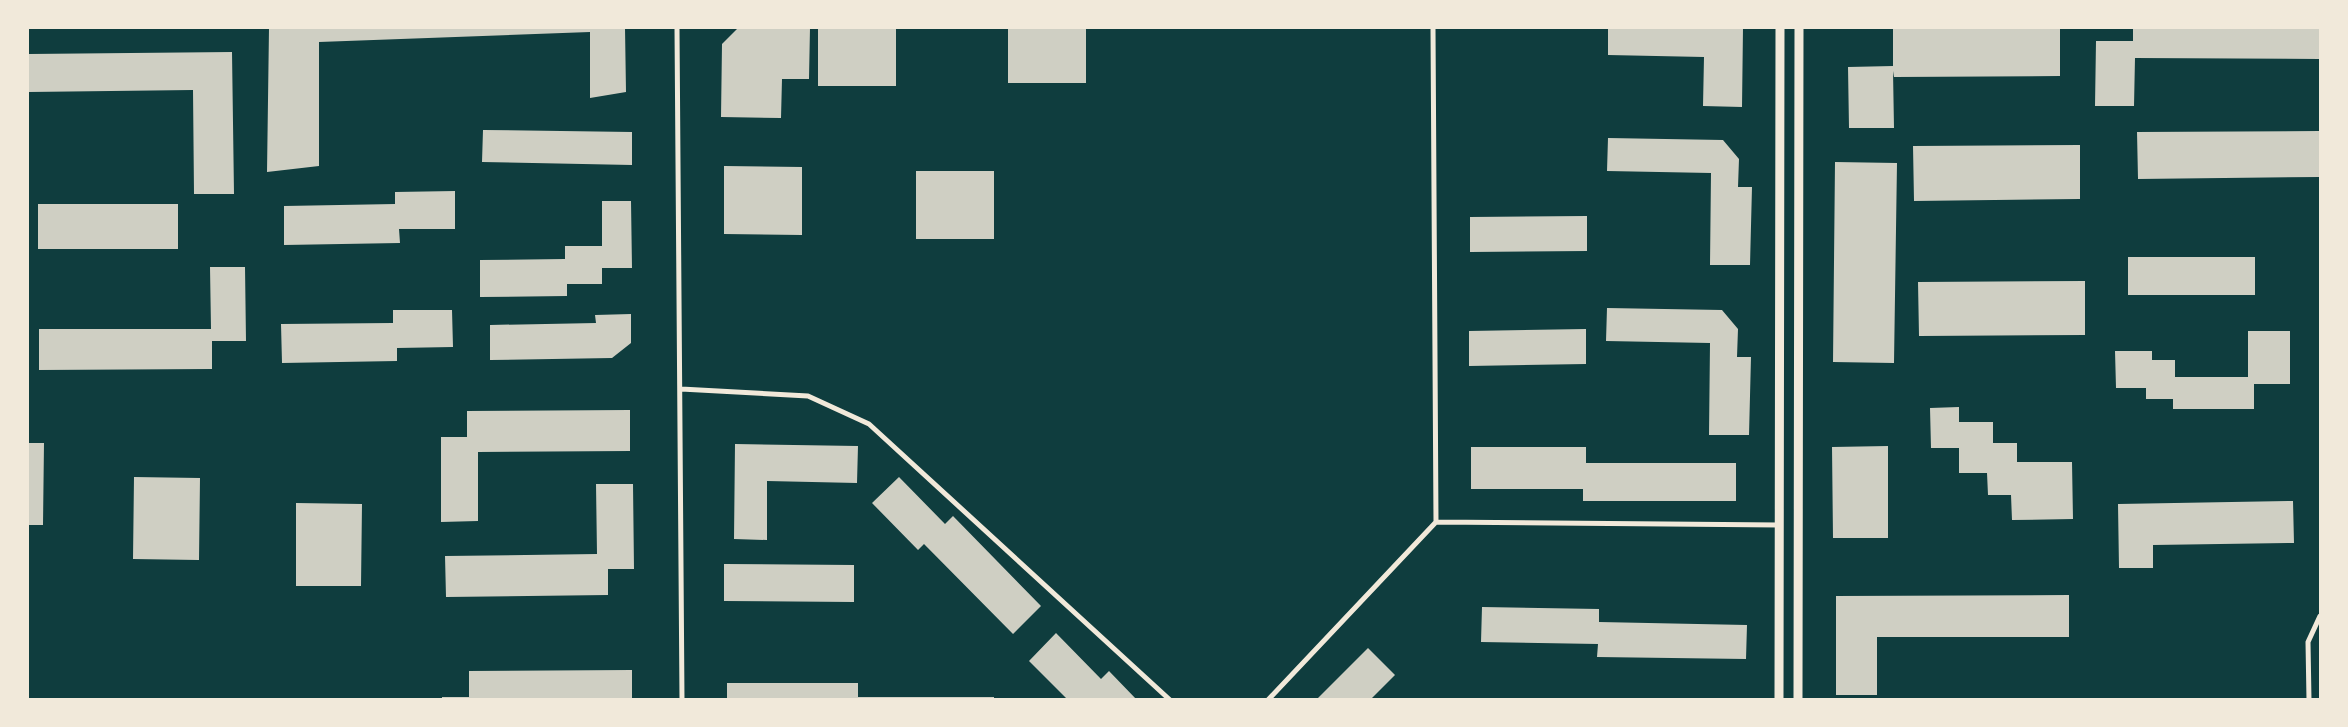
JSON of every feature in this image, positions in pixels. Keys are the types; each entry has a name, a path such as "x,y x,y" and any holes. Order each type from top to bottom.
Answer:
{"street":[{"path":"677,28 682,700"},
{"path":"1268,700 1436,522 1433,28"},
{"path":"1779,700 1780,28"},
{"path":"1798,700 1799,28"},
{"path":"681,389 808,396 869,424 1170,700"},
{"path":"1436,522 1779,525"},
{"path":"2309,700 2308,642 2320,616"}],"building":[{"path":"269,28 625,28 626,92 590,98 590,32 319,42 319,166 267,172"},
{"path":"738,28 810,28 809,79 782,79 781,118 721,117 722,44"},
{"path":"818,28 896,28 896,86 818,86"},
{"path":"1008,28 1086,28 1086,83 1008,83"},
{"path":"1608,28 1743,28 1742,107 1703,106 1704,57 1608,55"},
{"path":"1893,28 2060,28 2060,76 1894,77 1893,71 1894,128 1849,128 1848,67 1893,66"},
{"path":"2133,28 2320,28 2320,59 2135,58 2134,106 2095,106 2096,41 2133,41"},
{"path":"232,52 234,194 194,194 193,90 29,92 29,54"},
{"path":"483,130 632,132 632,165 482,162"},
{"path":"2320,131 2320,177 2138,179 2137,132"},
{"path":"1608,138 1723,140 1739,159 1738,187 1752,187 1750,265 1710,265 1711,173 1607,171"},
{"path":"2080,145 2080,199 1914,201 1913,146"},
{"path":"1835,162 1897,163 1894,363 1833,362"},
{"path":"724,166 802,167 802,235 724,234"},
{"path":"916,171 994,171 994,239 916,239"},
{"path":"455,191 455,229 399,229 400,243 284,245 284,206 395,204 395,192"},
{"path":"602,201 631,201 632,268 602,268 602,284 567,284 567,296 480,297 480,260 565,259 565,246 602,246"},
{"path":"38,204 178,204 178,249 38,249"},
{"path":"1587,216 1587,251 1470,252 1470,217"},
{"path":"2128,257 2255,257 2255,295 2128,295"},
{"path":"210,267 245,267 246,341 212,341 212,369 39,370 39,329 211,329"},
{"path":"2085,281 2085,335 1919,336 1918,282"},
{"path":"1607,308 1722,310 1738,329 1737,357 1751,357 1749,435 1709,435 1710,343 1606,341"},
{"path":"393,310 452,310 453,347 397,348 397,361 282,363 281,324 393,323"},
{"path":"631,314 631,343 612,358 490,360 490,325 596,323 595,315"},
{"path":"1586,329 1586,364 1469,366 1469,331"},
{"path":"2248,331 2290,331 2290,384 2254,384 2254,409 2173,409 2173,399 2146,399 2146,388 2116,388 2115,351 2152,351 2152,360 2175,360 2175,377 2248,377"},
{"path":"1959,407 1959,422 1993,422 1993,443 2017,443 2017,462 2072,462 2073,519 2012,520 2011,495 1988,495 1987,473 1959,473 1959,448 1931,448 1930,408"},
{"path":"630,410 630,451 478,452 478,521 441,522 441,437 467,437 467,411"},
{"path":"28,443 44,443 43,525 28,525"},
{"path":"735,444 858,446 857,483 767,481 767,540 734,539"},
{"path":"1888,446 1888,538 1833,538 1832,447"},
{"path":"1471,447 1586,447 1586,463 1736,463 1736,501 1583,501 1583,489 1471,489"},
{"path":"134,477 200,478 199,560 133,559"},
{"path":"899,477 945,524 953,516 1041,606 1013,634 924,544 918,550 872,503"},
{"path":"596,484 633,484 634,569 608,569 608,595 446,597 445,556 597,554"},
{"path":"2293,501 2294,543 2153,545 2153,568 2119,568 2118,504"},
{"path":"296,503 362,504 361,586 296,586"},
{"path":"724,564 854,565 854,602 724,601"},
{"path":"2069,595 2069,637 1877,637 1877,695 1836,695 1836,596"},
{"path":"1482,607 1599,609 1599,622 1747,625 1746,659 1597,657 1598,644 1481,642"},
{"path":"1056,633 1101,679 1109,671 1137,700 1068,700 1029,661"},
{"path":"1368,648 1395,675 1370,700 1316,700"},
{"path":"632,670 632,700 442,700 442,697 469,697 469,671"},
{"path":"727,683 858,683 858,697 994,697 994,700 727,700"}]}
